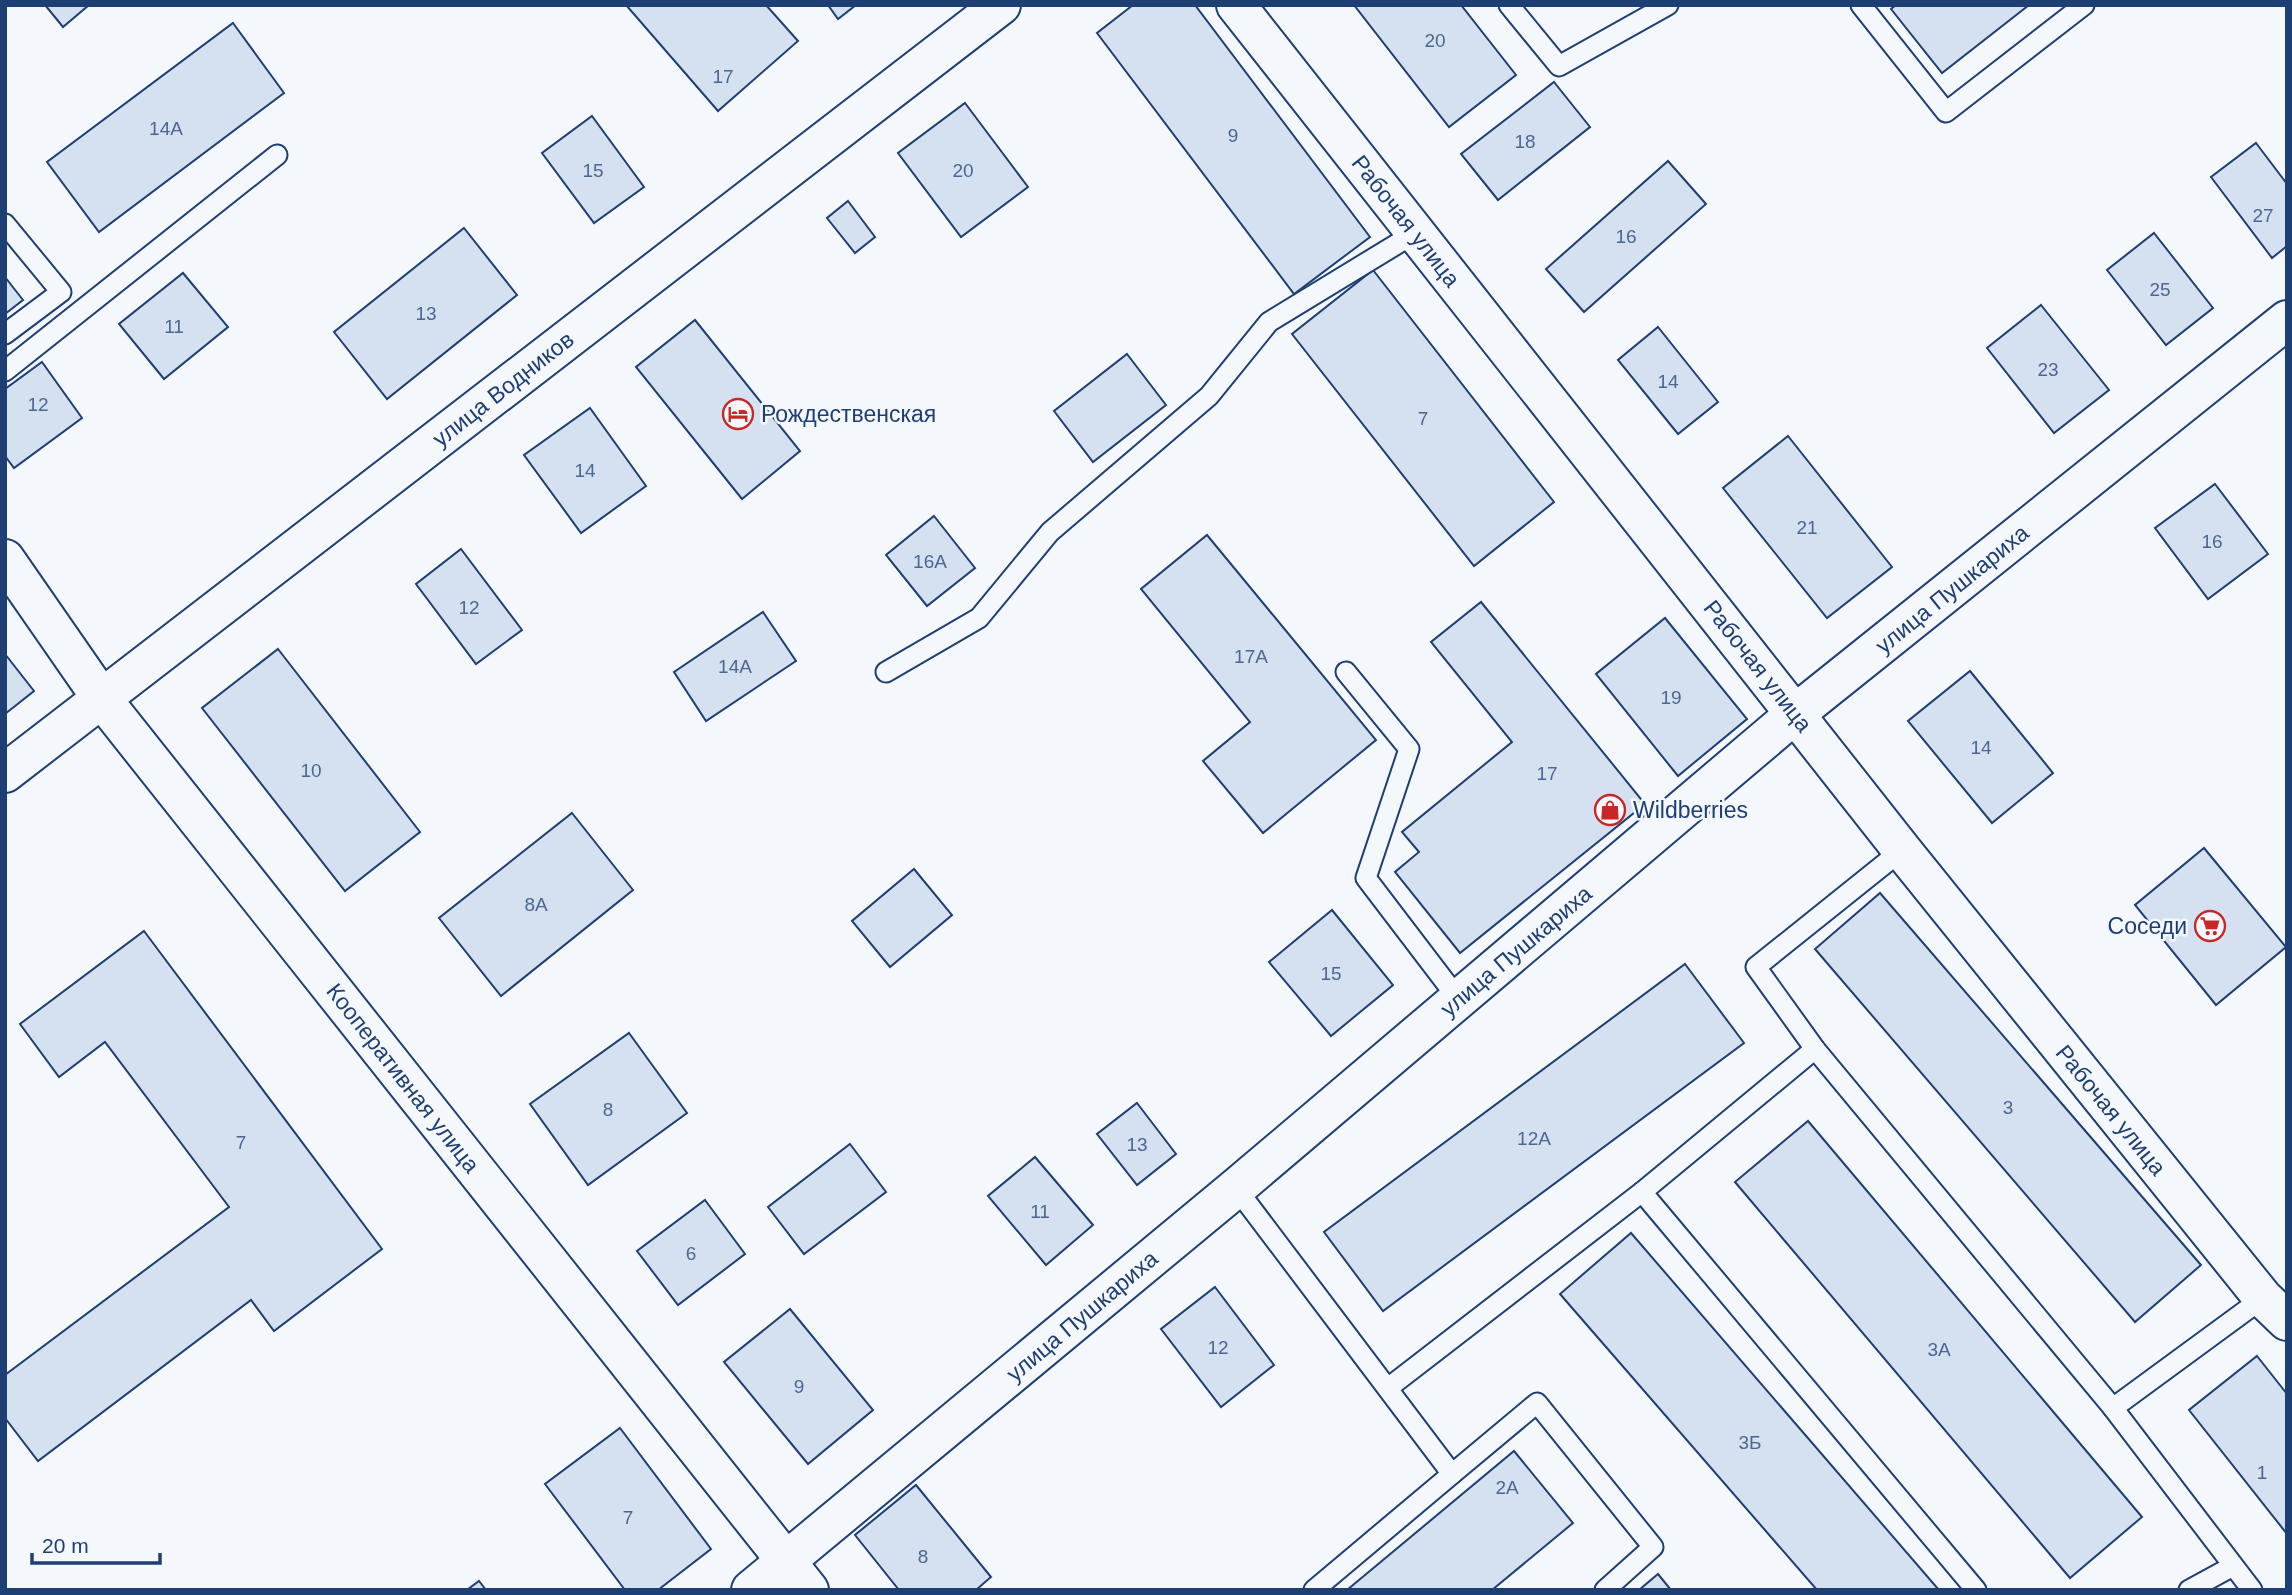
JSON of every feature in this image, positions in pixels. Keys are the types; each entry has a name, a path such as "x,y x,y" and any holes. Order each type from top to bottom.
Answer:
{"street":[{"name":"Рабочая улица","path":"1236,5 1902,850 2275,1309"},
{"name":"улица Водников","path":"5,773 983,11"},
{"name":"улица Пушкариха","path":"751,1590 797,1575 1236,1188 1795,714 2287,320"},
{"name":"Кооперативная улица","path":"5,559 102,699 797,1575"}],"lane":[{"path":"1509,5 1559,66 1668,5"},
{"path":"1861,5 1946,112 2084,5"},
{"path":"5,372 277,156"},
{"path":"5,224 61,292 5,334"},
{"path":"886,672 979,618 1050,532 1209,396 1269,322 1415,233"},
{"path":"1346,672 1409,748 1366,878 1459,1000"},
{"path":"1902,850 1756,967 1815,1049 2113,1408 2252,1590"},
{"path":"1388,1388 1642,1192 1815,1049"},
{"path":"1236,1188 1451,1474"},
{"path":"1642,1192 1976,1590"},
{"path":"2113,1408 2275,1309"},
{"path":"1314,1590 1537,1403 1653,1547 1605,1590"},
{"path":"2189,1590 2234,1566"}],"building":[{"path":"45,5 89,5 63,27"},
{"path":"626,5 766,5 798,41 718,111"},
{"path":"828,5 856,5 838,19"},
{"path":"1133,5 1195,5 1370,237 1294,294 1097,33"},
{"path":"1354,5 1461,5 1516,75 1449,127"},
{"path":"1896,5 2029,5 1942,73 1891,9"},
{"path":"233,23 284,93 99,232 47,162"},
{"path":"1554,82 1590,127 1498,200 1461,154"},
{"path":"965,103 1028,187 961,237 898,153"},
{"path":"592,116 644,187 594,223 542,153"},
{"path":"2256,143 2287,184 2287,246 2272,258 2211,177"},
{"path":"1668,161 1706,204 1584,312 1546,269"},
{"path":"848,201 875,237 855,253 827,218"},
{"path":"464,228 517,295 387,399 334,332"},
{"path":"2154,233 2213,308 2166,345 2107,270"},
{"path":"1373,270 1554,502 1474,566 1292,334"},
{"path":"183,273 228,327 164,379 119,324"},
{"path":"5,277 23,300 5,314"},
{"path":"2041,305 2109,390 2054,433 1987,348"},
{"path":"695,320 800,451 742,499 636,367"},
{"path":"1658,327 1718,402 1678,434 1618,360"},
{"path":"1127,354 1166,405 1093,462 1054,411"},
{"path":"42,362 82,418 14,468 5,456 5,389"},
{"path":"590,408 646,486 581,533 524,455"},
{"path":"1788,436 1892,567 1827,618 1723,488"},
{"path":"2215,484 2268,554 2208,599 2155,528"},
{"path":"934,516 975,568 927,606 886,555"},
{"path":"1207,535 1376,740 1263,833 1203,761 1250,722 1141,589"},
{"path":"461,549 522,630 476,664 416,584"},
{"path":"1481,602 1645,804 1460,953 1395,872 1419,852 1402,832 1512,742 1431,642"},
{"path":"763,612 796,661 706,721 674,672"},
{"path":"1665,618 1747,719 1678,776 1596,674"},
{"path":"278,649 420,832 345,891 202,708"},
{"path":"5,654 34,691 5,714"},
{"path":"1970,671 2053,773 1992,823 1908,721"},
{"path":"572,813 633,890 501,996 439,918"},
{"name":"Соседи","path":"2204,848 2286,947 2216,1005 2135,905"},
{"path":"914,869 952,915 890,967 852,921"},
{"path":"1880,893 2201,1265 2135,1322 1815,949"},
{"path":"1332,910 1393,985 1331,1036 1269,962"},
{"path":"144,931 382,1249 274,1331 251,1300 38,1461 5,1418 5,1375 229,1207 105,1042 59,1077 20,1024"},
{"path":"1685,964 1744,1043 1383,1311 1324,1232"},
{"path":"629,1033 687,1113 588,1185 530,1104"},
{"path":"1137,1103 1176,1154 1137,1185 1097,1134"},
{"path":"1808,1121 2142,1517 2070,1578 1735,1182"},
{"path":"850,1144 886,1192 804,1254 768,1207"},
{"path":"1035,1157 1093,1225 1046,1265 988,1196"},
{"path":"705,1200 745,1254 678,1305 637,1251"},
{"path":"1631,1233 1939,1590 1817,1590 1560,1294"},
{"path":"1215,1287 1274,1365 1221,1407 1161,1329"},
{"path":"790,1309 873,1410 808,1464 724,1362"},
{"path":"2257,1356 2287,1394 2287,1534 2189,1410"},
{"path":"620,1428 711,1549 658,1590 625,1590 545,1484"},
{"path":"1514,1451 1573,1523 1492,1590 1347,1590"},
{"path":"916,1485 991,1577 976,1590 899,1590 855,1535"},
{"path":"1658,1574 1671,1590 1639,1590"},
{"path":"479,1581 486,1590 467,1590"}],"place":[{"name":"Рождественская","path":"738,414"},
{"name":"Wildberries","path":"1610,810"},
{"name":"Соседи","path":"2210,926"}]}
